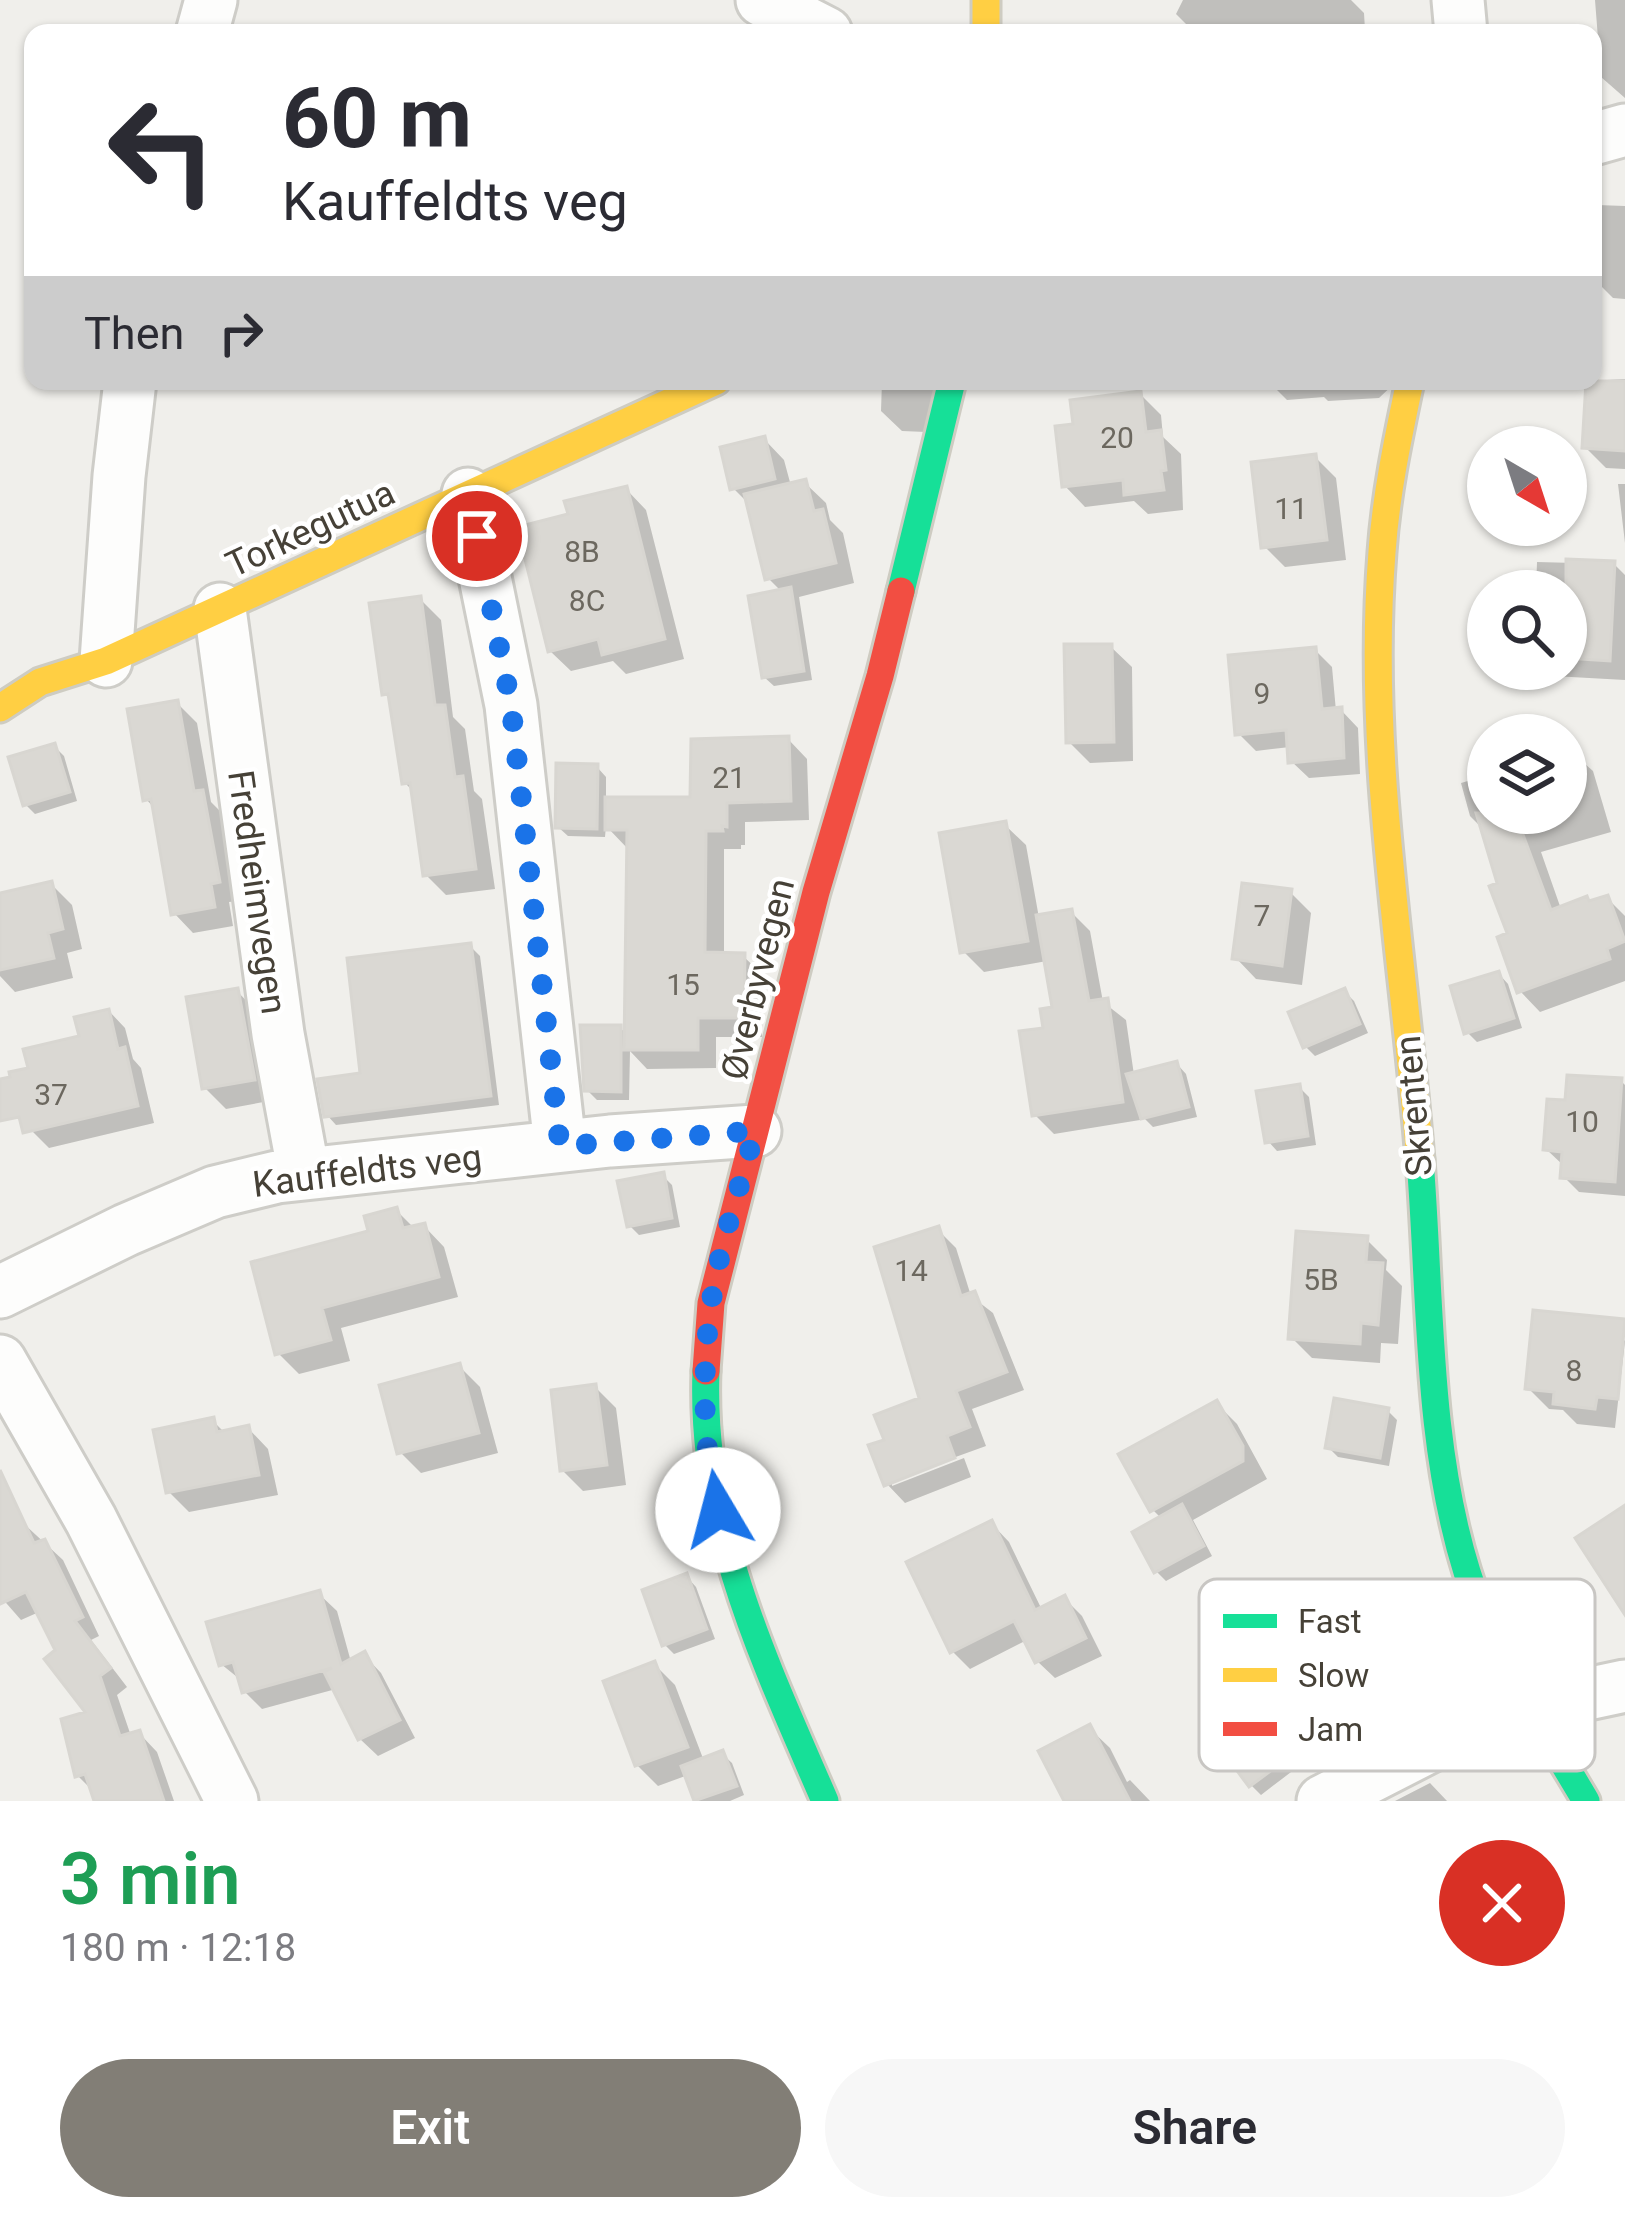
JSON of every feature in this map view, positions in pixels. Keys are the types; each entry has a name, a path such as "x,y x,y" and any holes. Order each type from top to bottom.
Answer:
{"street":[{"path":"762,0 809,24"},
{"path":"106,661 129,390"},
{"name":"Torkegutua","path":"0,708 40,682 106,661 696,390"},
{"name":"Øverbyvegen","path":"825,1801 746,1618 711,1486 706,1378 711,1303 818,882 891,634 950,390"},
{"name":"Skrenten","path":"1408,390 1384,531 1379,660 1389,840 1444,1478 1470,1579"},
{"path":"468,494 511,705 560,1146"},
{"name":"Fredheimvegen","path":"220,609 278,1034 304,1174"},
{"name":"Kauffeldts veg","path":"0,1292 215,1192 304,1174 755,1131"},
{"path":"0,1361 91,1520 232,1801"},
{"path":"1595,1692 1625,1686"},
{"path":"1322,1801 1378,1771"},
{"name":"Skrenten","path":"1569,1771 1586,1801"}],"building":[{"path":"1602,381 1625,381 1625,451 1587,448 1585,390 1602,390"},
{"path":"1141,391 1146,432 1161,430 1164,490 1124,495 1123,480 1062,487 1055,426 1073,424 1070,400"},
{"path":"765,436 775,479 730,490 720,447"},
{"path":"1316,454 1327,540 1261,548 1251,462"},
{"path":"806,479 814,511 823,509 836,563 765,580 744,494"},
{"path":"627,486 665,639 602,655 598,639 548,652 517,527 568,514 564,501"},
{"path":"1566,559 1615,561 1610,661 1587,659 1587,570 1566,570"},
{"path":"791,587 804,671 762,678 748,596"},
{"path":"421,596 435,705 445,705 455,777 463,776 476,869 423,876 410,783 402,784 388,694 382,695 369,603"},
{"path":"1064,644 1112,644 1114,742 1066,743"},
{"path":"1316,647 1322,709 1342,707 1344,758 1288,763 1286,730 1235,735 1228,655"},
{"path":"178,700 194,791 203,790 220,882 211,884 215,907 171,915 151,799 143,801 127,709"},
{"path":"789,736 791,801 727,803 727,827 706,831 705,952 745,953 744,1018 698,1018 698,1050 624,1050 627,830 605,830 605,797 690,797 691,739"},
{"path":"55,743 70,792 23,806 8,757"},
{"path":"556,763 598,764 597,829 555,828"},
{"path":"1006,821 1028,941 960,953 939,833"},
{"path":"1482,834 1523,834 1551,910 1587,896 1589,901 1608,895 1625,941 1607,949 1610,959 1517,993 1497,937 1507,933 1489,886 1497,883"},
{"path":"52,881 63,929 48,933 54,958 0,970 0,893"},
{"path":"1242,883 1292,889 1282,966 1232,959"},
{"path":"1072,909 1089,1001 1108,998 1123,1102 1032,1116 1019,1031 1043,1028 1040,1009 1052,1007 1036,915"},
{"path":"471,943 491,1096 324,1117 317,1079 360,1073 347,958"},
{"path":"1499,971 1514,1018 1464,1034 1450,986"},
{"path":"238,988 255,1080 202,1089 186,997"},
{"path":"1345,988 1360,1024 1303,1048 1288,1012"},
{"path":"109,1009 118,1049 125,1047 138,1106 23,1133 19,1117 0,1121 0,1079 28,1068 23,1049 79,1036 74,1017"},
{"path":"580,1025 621,1025 621,1092 584,1091"},
{"path":"1177,1061 1189,1107 1141,1119 1126,1074"},
{"path":"1567,1075 1622,1078 1615,1182 1560,1178 1562,1152 1543,1150 1547,1099 1565,1100"},
{"path":"1300,1084 1308,1136 1265,1143 1256,1091"},
{"path":"664,1172 672,1218 627,1227 617,1181"},
{"path":"397,1207 403,1228 425,1223 439,1277 322,1308 331,1340 275,1355 251,1262 368,1231 364,1216"},
{"path":"939,1226 961,1296 975,1291 1007,1372 956,1391 970,1427 947,1436 955,1458 884,1486 868,1445 884,1440 874,1415 919,1398 874,1247"},
{"path":"1296,1231 1368,1236 1366,1262 1383,1263 1378,1325 1361,1323 1360,1344 1288,1339"},
{"path":"1533,1310 1625,1319 1618,1399 1597,1397 1595,1409 1553,1404 1554,1392 1525,1389"},
{"path":"460,1363 479,1433 397,1454 379,1385"},
{"path":"596,1384 607,1465 560,1471 551,1390"},
{"path":"1334,1398 1389,1408 1380,1458 1325,1448"},
{"path":"1217,1400 1243,1446 1243,1461 1150,1512 1118,1454"},
{"path":"214,1417 217,1432 249,1425 259,1475 166,1493 153,1430"},
{"path":"0,1470 34,1543 45,1539 83,1617 75,1621 111,1668 100,1676 120,1736 140,1730 164,1801 94,1801 85,1774 75,1777 61,1719 85,1712 44,1659 55,1650 26,1592 0,1604"},
{"path":"1182,1504 1204,1546 1154,1573 1132,1532"},
{"path":"1625,1505 1625,1615 1575,1538"},
{"path":"992,1520 1035,1610 1065,1595 1086,1638 1035,1663 1014,1621 950,1653 906,1562"},
{"path":"687,1573 707,1629 662,1646 642,1590"},
{"path":"320,1590 341,1664 365,1651 400,1720 358,1740 324,1672 332,1668 242,1693 233,1662 219,1666 206,1622"},
{"path":"655,1661 688,1747 635,1766 603,1681"},
{"path":"1090,1724 1130,1801 1064,1801 1038,1751"},
{"path":"723,1750 737,1786 694,1801 681,1766"},
{"path":"1237,1771 1271,1771 1249,1787"}],"traffic: fast":[{"path":"901,591 950,390"},
{"path":"1420,1160 1437,1420 1454,1522 1470,1579"},
{"path":"706,1371 713,1485 725,1539 759,1644 825,1801"},
{"path":"1568,1771 1586,1801"}],"traffic: slow":[{"path":"986,0 986,24"},
{"path":"0,708 40,682 106,661 696,390"},
{"path":"1408,390 1384,530 1379,704 1389,856 1420,1160"}],"traffic: jam":[{"path":"706,1371 711,1303 816,892 901,591"}],"route":[{"path":"477,536 511,705 560,1146 755,1131 711,1303 706,1378 711,1486 718,1510"}]}
